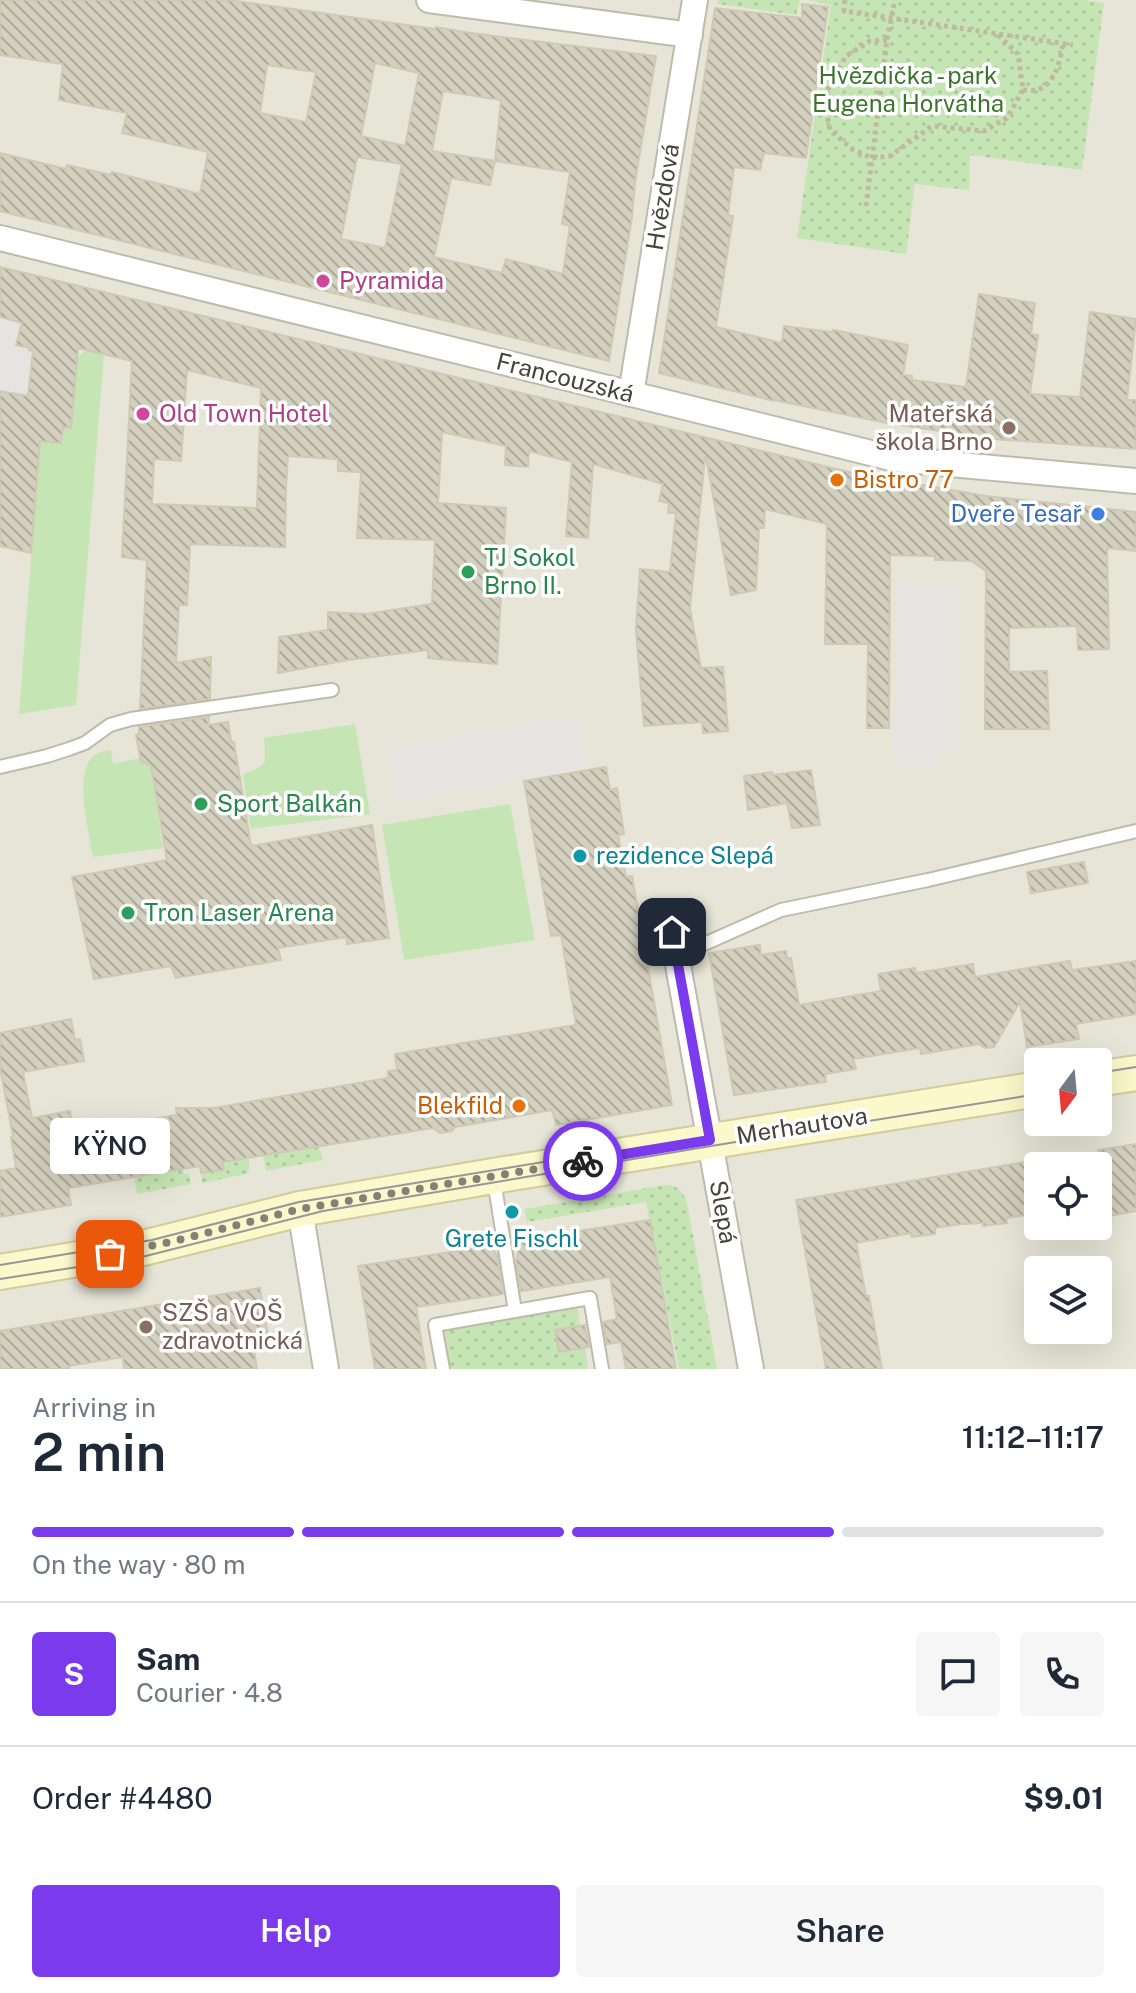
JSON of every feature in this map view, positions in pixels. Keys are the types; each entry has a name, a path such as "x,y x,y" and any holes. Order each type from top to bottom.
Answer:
{"street":[{"path":"429,0 690,35"},
{"name":"Hvězdová","path":"631,394 695,0"},
{"name":"Francouzská","path":"0,238 895,459 1136,481"},
{"name":"Slepá","path":"659,919 672,932 677,956 751,1369"},
{"path":"1112,1077 1136,1073"},
{"name":"Merhautova","path":"0,1272 139,1249 300,1209 1024,1091"},
{"path":"300,1209 326,1369"}],"lane":[{"path":"0,767 69,749 85,743 110,725 131,719 332,690"},
{"path":"677,956 781,910 928,880 1136,831"},
{"path":"493,1176 515,1311"},
{"path":"443,1369 435,1325 590,1298 602,1369"}],"path":[{"path":"845,0 844,11 1073,45"},
{"path":"866,206 895,0"},
{"path":"887,40 870,41 846,56 829,85 826,110 830,130 852,149 872,158 890,156 932,126 984,131 1007,118 1023,90 1018,54 997,34"},
{"path":"1023,90 1037,90 1052,77 1058,70 1063,44"}],"shaded area":[{"path":"0,0 1136,0 1136,1369 0,1369"},
{"path":"0,317 22,323 29,350 33,351 28,396 0,391"},
{"path":"895,582 958,583 958,752 939,753 938,763 931,766 894,766"},
{"path":"559,716 582,729 589,768 395,803 388,749"}],"green space":[{"name":"Hvězdička - park Eugena Horvátha","path":"718,0 800,0 796,15 717,4"},
{"name":"Hvězdička - park Eugena Horvátha","path":"807,0 1083,0 1104,3 1082,170 970,155 969,190 915,184 906,254 797,238 831,5"},
{"path":"86,350 104,354 76,705 19,714 40,441 63,427 71,427 77,358"},
{"path":"355,724 370,814 251,829 243,774 265,762 264,738"},
{"path":"111,750 113,764 149,756 163,848 93,857 85,808 85,770 93,756"},
{"path":"510,804 535,940 404,960 382,825"},
{"path":"319,1146 323,1160 266,1171 263,1154"},
{"path":"249,1157 246,1174 202,1183 201,1173 223,1170 222,1162"},
{"path":"183,1169 184,1174 189,1174 191,1184 137,1194 134,1176"},
{"path":"665,1185 679,1190 687,1203 717,1369 679,1369 646,1202 527,1222 525,1209"},
{"path":"577,1307 580,1326 556,1330 559,1352 585,1348 588,1369 450,1369 443,1330"}],"building":[{"path":"0,0 229,0 656,56 609,361 0,211 0,153 66,169 67,165 111,175 112,172 200,194 208,152 122,133 127,113 59,100 63,64 0,55","holes":["375,63 419,73 405,146 361,136","267,65 316,72 306,122 260,113","443,91 501,100 495,161 432,151","357,157 402,164 385,248 341,239","495,161 570,172 562,224 570,226 563,274 506,259 502,273 434,257 451,178 490,185"]},
{"path":"802,4 828,7 806,158 764,153 760,170 734,167 728,215 733,216 716,327 782,343 784,326 833,330 908,345 903,375 912,376 912,380 966,387 979,294 1035,303 1031,334 1038,335 1030,394 1080,397 1090,312 1136,319 1127,400 1136,400 1136,449 993,439 887,423 774,401 659,373 715,8 802,18"},
{"path":"0,267 853,473 986,496 1136,512 1136,551 1107,548 1109,649 1078,650 1077,626 1009,628 1009,672 1047,671 1049,729 985,729 986,571 971,561 890,555 889,728 867,728 868,644 825,644 827,524 765,509 764,528 759,528 756,590 731,595 705,457 690,609 701,668 723,667 728,731 703,733 702,722 644,726 636,630 640,569 670,572 676,513 668,513 669,503 659,501 663,484 593,464 588,538 566,536 572,462 529,451 528,467 505,465 506,446 442,432 438,503 506,508 497,664 428,658 428,650 278,673 279,637 328,630 328,612 366,614 432,604 435,540 357,538 361,472 338,471 338,459 288,456 285,547 190,544 187,605 179,605 176,663 211,657 210,699 140,709 147,560 122,557 132,361 78,348 71,428 63,427 61,443 40,441 31,553 0,546 0,391 28,396 33,351 16,345 22,323 0,317","holes":["187,370 261,388 257,508 152,504 154,459 181,461"]},
{"path":"209,717 208,725 228,722 251,846 372,825 389,938 347,944 346,937 278,948 281,960 176,978 171,966 94,979 72,877 167,860 151,765 141,762 136,735 139,734 139,727"},
{"path":"606,767 610,790 617,788 624,834 618,835 626,877 632,876 672,1105 556,1125 552,1110 455,1127 452,1131 440,1133 433,1128 222,1162 224,1170 201,1173 200,1166 68,1188 71,1205 0,1217 0,1171 16,1168 0,1068 0,1033 71,1019 75,1040 80,1039 84,1061 23,1072 32,1118 70,1111 73,1132 177,1115 176,1108 214,1108 388,1078 388,1071 397,1070 395,1054 576,1025 561,935 551,936 524,781"},
{"path":"811,770 820,825 792,828 787,803 748,810 744,776"},
{"path":"1084,862 1088,883 1031,893 1027,872"},
{"path":"760,945 761,955 786,951 787,958 791,958 799,1005 881,991 878,974 915,968 916,973 973,964 975,977 1070,961 1072,970 1136,961 1136,1014 1076,1024 1079,1039 1027,1047 1020,1002 994,1047 985,1048 979,1044 921,1054 920,1048 853,1059 856,1069 825,1074 826,1082 734,1095 709,953"},
{"path":"1136,1144 1136,1211 1112,1215 1112,1152 1098,1150"},
{"path":"1024,1162 1024,1215 1006,1218 1007,1223 983,1226 983,1223 962,1224 935,1228 935,1234 912,1237 911,1233 856,1243 882,1369 826,1369 796,1200"},
{"path":"650,1220 676,1369 626,1369 621,1342 607,1344 603,1322 617,1319 610,1277 521,1291 516,1261 521,1240"},
{"path":"490,1246 497,1255 503,1294 416,1307 426,1369 375,1369 358,1266"},
{"name":"SZŠ a VOŠ zdravotnická","path":"260,1288 268,1336 252,1338 257,1369 124,1369 123,1357 69,1366 69,1369 0,1369 0,1331"},
{"path":"585,1325 589,1347 559,1352 555,1330"}],"tram line":[{"path":"1112,1071 1136,1067"},
{"path":"0,1279 142,1257 323,1211 1024,1096"},
{"path":"0,1265 152,1240 299,1202 568,1158"}],"way so far":[{"path":"110,1254 300,1209 583,1161"}],"place":[{"name":"Pyramida","path":"323,281"},
{"name":"Old Town Hotel","path":"143,414"},
{"name":"Mateřská škola Brno","path":"1009,428"},
{"name":"Bistro 77","path":"837,480"},
{"name":"Dveře Tesař","path":"1098,514"},
{"name":"TJ Sokol Brno II.","path":"468,572"},
{"name":"Sport Balkán","path":"201,804"},
{"name":"rezidence Slepá","path":"580,856"},
{"name":"Tron Laser Arena","path":"128,913"},
{"name":"Blekfild","path":"519,1106"},
{"name":"Grete Fischl","path":"512,1212"},
{"name":"KŸNO","path":"110,1254"},
{"name":"SZŠ a VOŠ zdravotnická","path":"146,1327"}],"route":[{"path":"583,1161 710,1140 672,932"}]}
